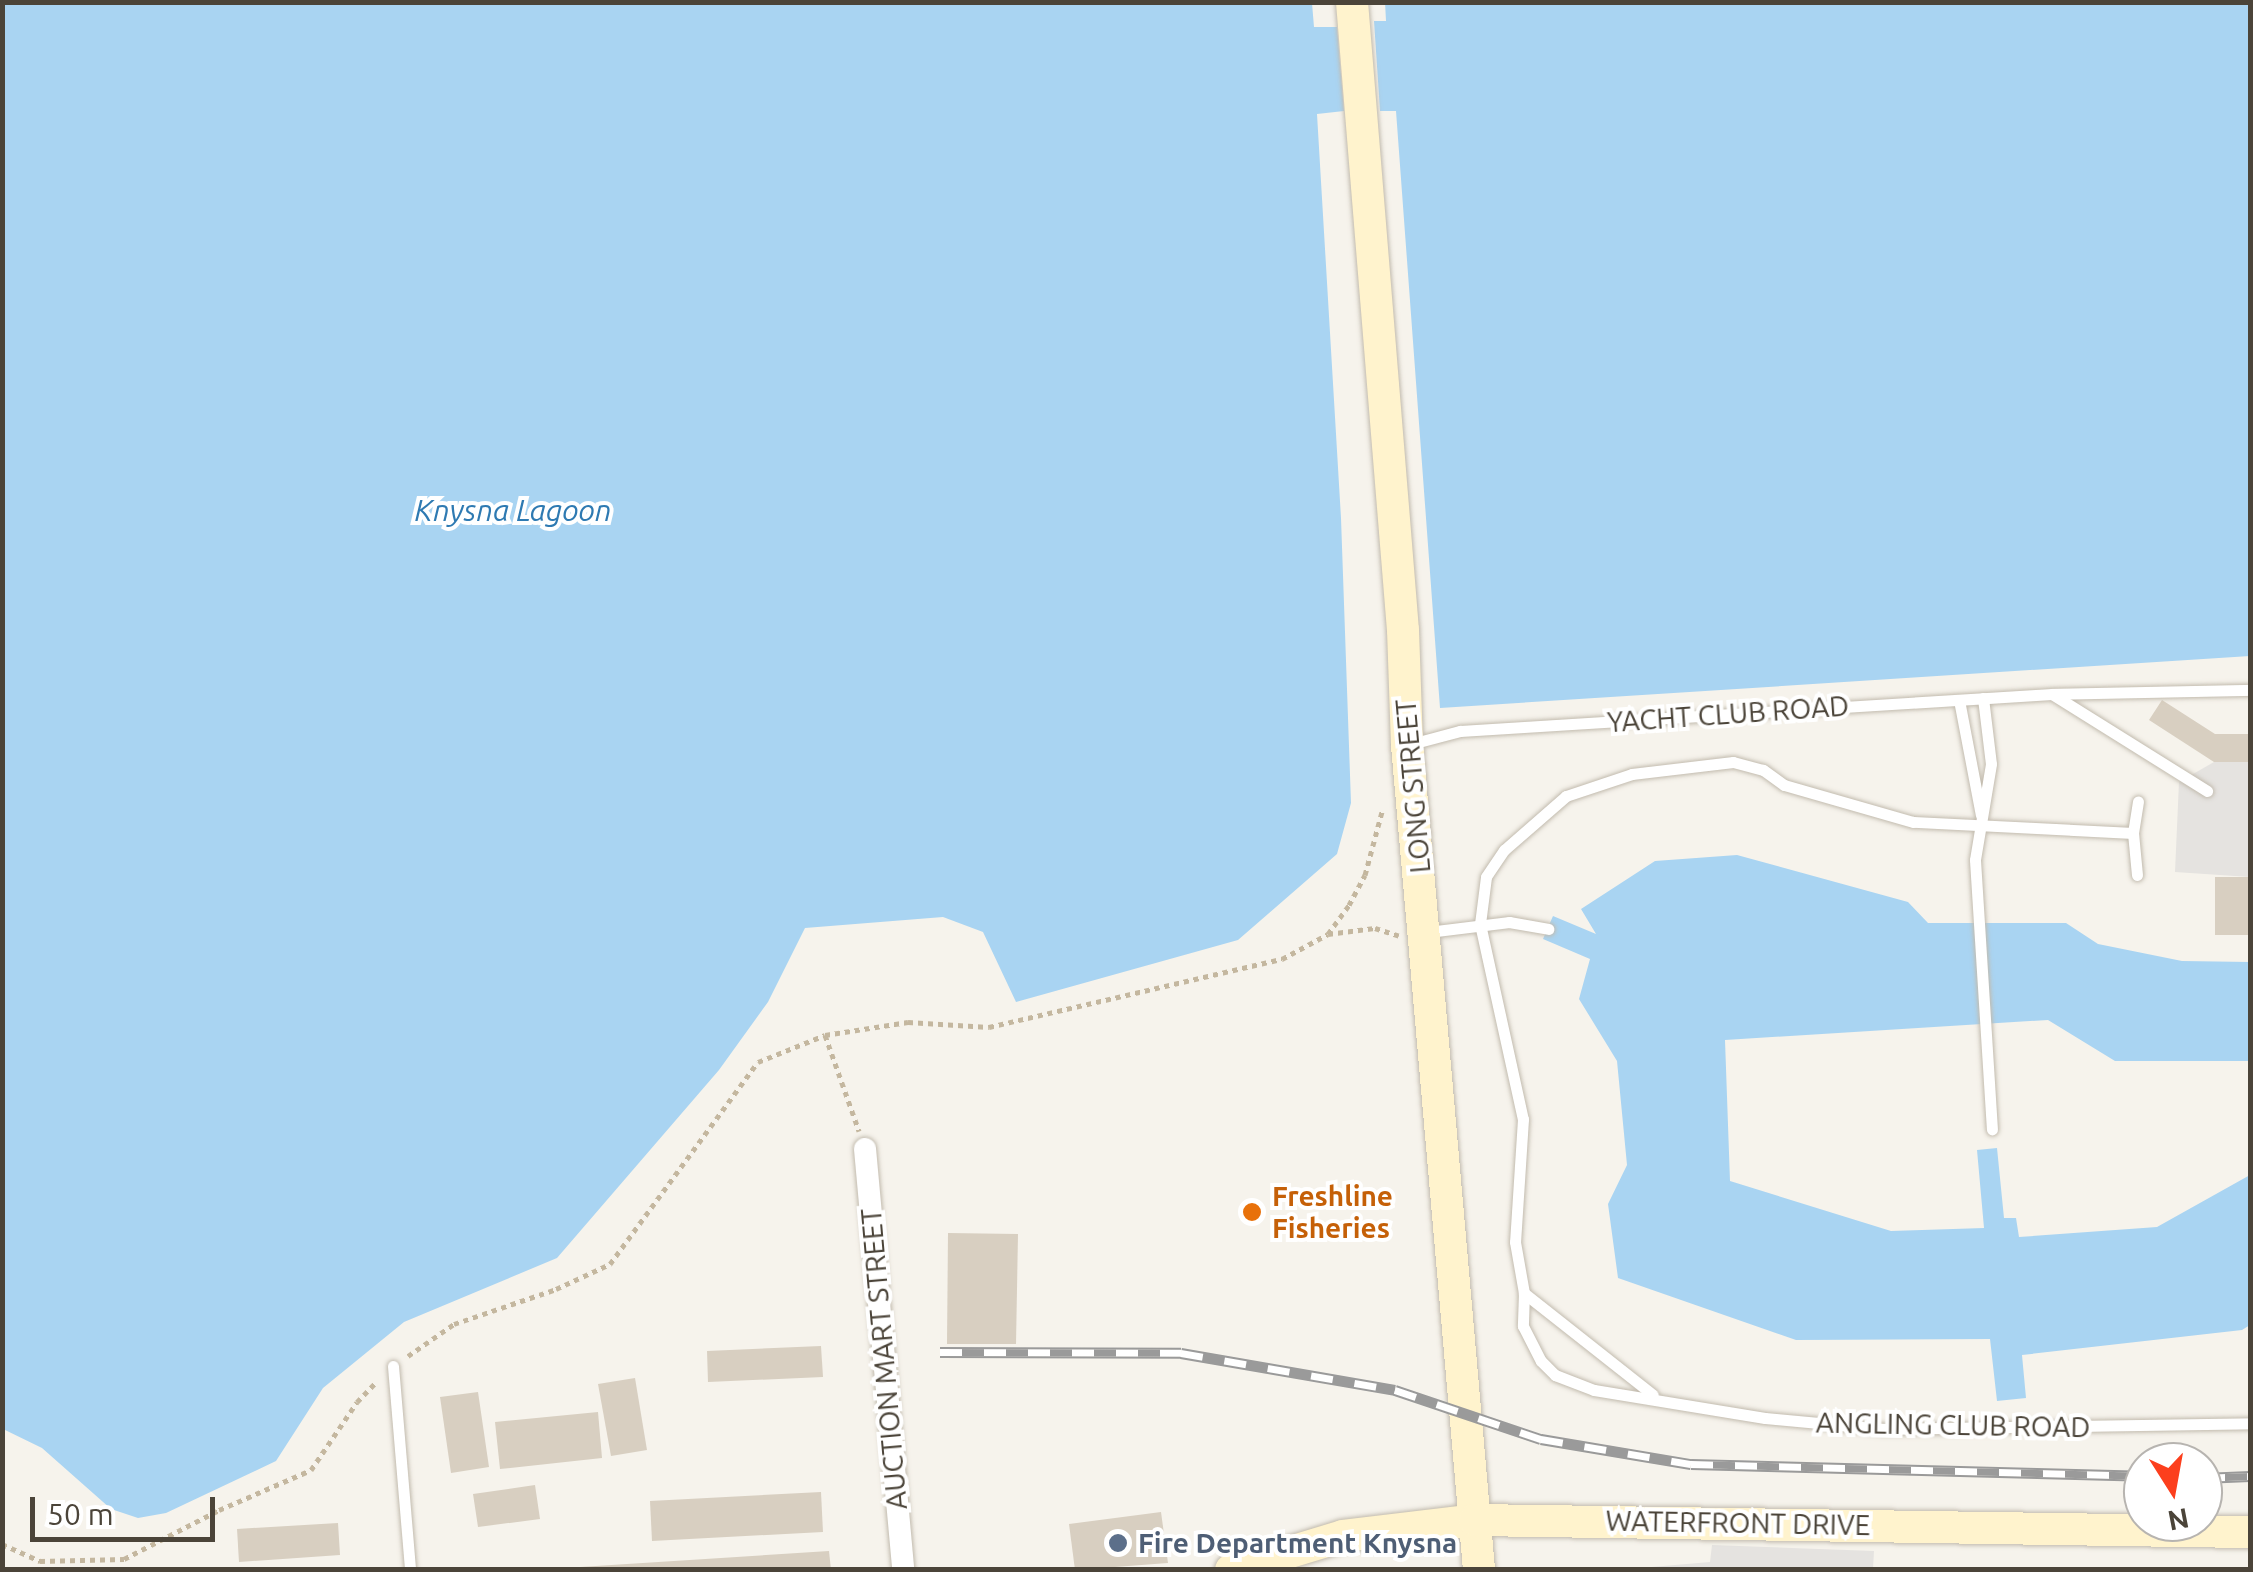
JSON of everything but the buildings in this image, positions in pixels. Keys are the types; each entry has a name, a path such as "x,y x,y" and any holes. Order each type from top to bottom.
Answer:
{"street":[{"name":"LONG STREET","path":"1353,16 1403,630 1418,936 1479,1570"},
{"name":"AUCTION MART STREET","path":"864,1149 903,1570"},
{"name":"WATERFRONT DRIVE","path":"1231,1570 1342,1536 1476,1520 2250,1532"}],"lane":[{"name":"YACHT CLUB ROAD","path":"1407,745 1460,731 2052,694 2250,690"},
{"path":"2052,694 2208,791"},
{"path":"1983,698 1991,764 1976,860 1992,1130"},
{"path":"1959,700 1982,824"},
{"name":"ANGLING CLUB ROAD","path":"2133,833 1913,822 1784,785 1764,770 1733,762 1632,774 1566,796 1504,850 1486,877 1480,924 1523,1118 1515,1242 1524,1293 1523,1326 1540,1361 1555,1375 1594,1390 1657,1397 1765,1418 1882,1429 2250,1423"},
{"path":"2138,801 2133,833 2138,875"},
{"path":"1418,936 1509,922 1548,929"},
{"name":"ANGLING CLUB ROAD","path":"1524,1293 1657,1397"},
{"path":"394,1366 410,1570"}],"path":[{"path":"1328,934 1365,875 1384,804"},
{"path":"2,1544 40,1560 124,1560 311,1470 356,1402 394,1366 454,1324 556,1289 610,1264 758,1062 825,1035 908,1022 990,1028 1282,959 1328,934 1375,928 1418,936"},
{"path":"825,1035 864,1149"}],"shaded area":[{"path":"2214,762 2250,762 2250,877 2175,872 2179,782"},
{"path":"1712,1545 1874,1551 1873,1569 1628,1569 1710,1562"}],"water":[{"path":"1385,2 2250,3 2250,656 1440,708 1396,111 1380,111 1374,21 1386,21"},
{"name":"Knysna Lagoon","path":"2,3 1312,3 1314,27 1337,27 1344,111 1317,114 1341,518 1351,803 1337,854 1238,940 1016,1002 983,932 943,917 805,928 768,1002 719,1070 557,1258 404,1322 323,1388 276,1461 166,1513 138,1518 111,1509 42,1448 3,1429"},
{"path":"1737,855 1908,902 1928,923 2066,923 2098,944 2182,961 2250,962 2250,1061 2115,1061 2048,1020 1725,1040 1730,1181 1891,1231 1984,1228 1977,1150 1997,1148 2004,1218 2016,1218 2019,1237 2157,1227 2250,1175 2250,1325 2242,1330 2022,1355 2026,1398 1997,1401 1990,1339 1796,1340 1618,1278 1608,1204 1627,1165 1617,1061 1579,999 1590,959 1543,939 1553,916 1596,934 1581,909 1655,861"}],"railway":[{"path":"940,1352 1181,1353 1395,1390 1541,1439 1691,1464 2123,1475"},
{"path":"2223,1477 2250,1476"}],"place":[{"name":"Freshline Fisheries","path":"1252,1212"},
{"name":"Fire Department Knysna","path":"1118,1543"}]}
